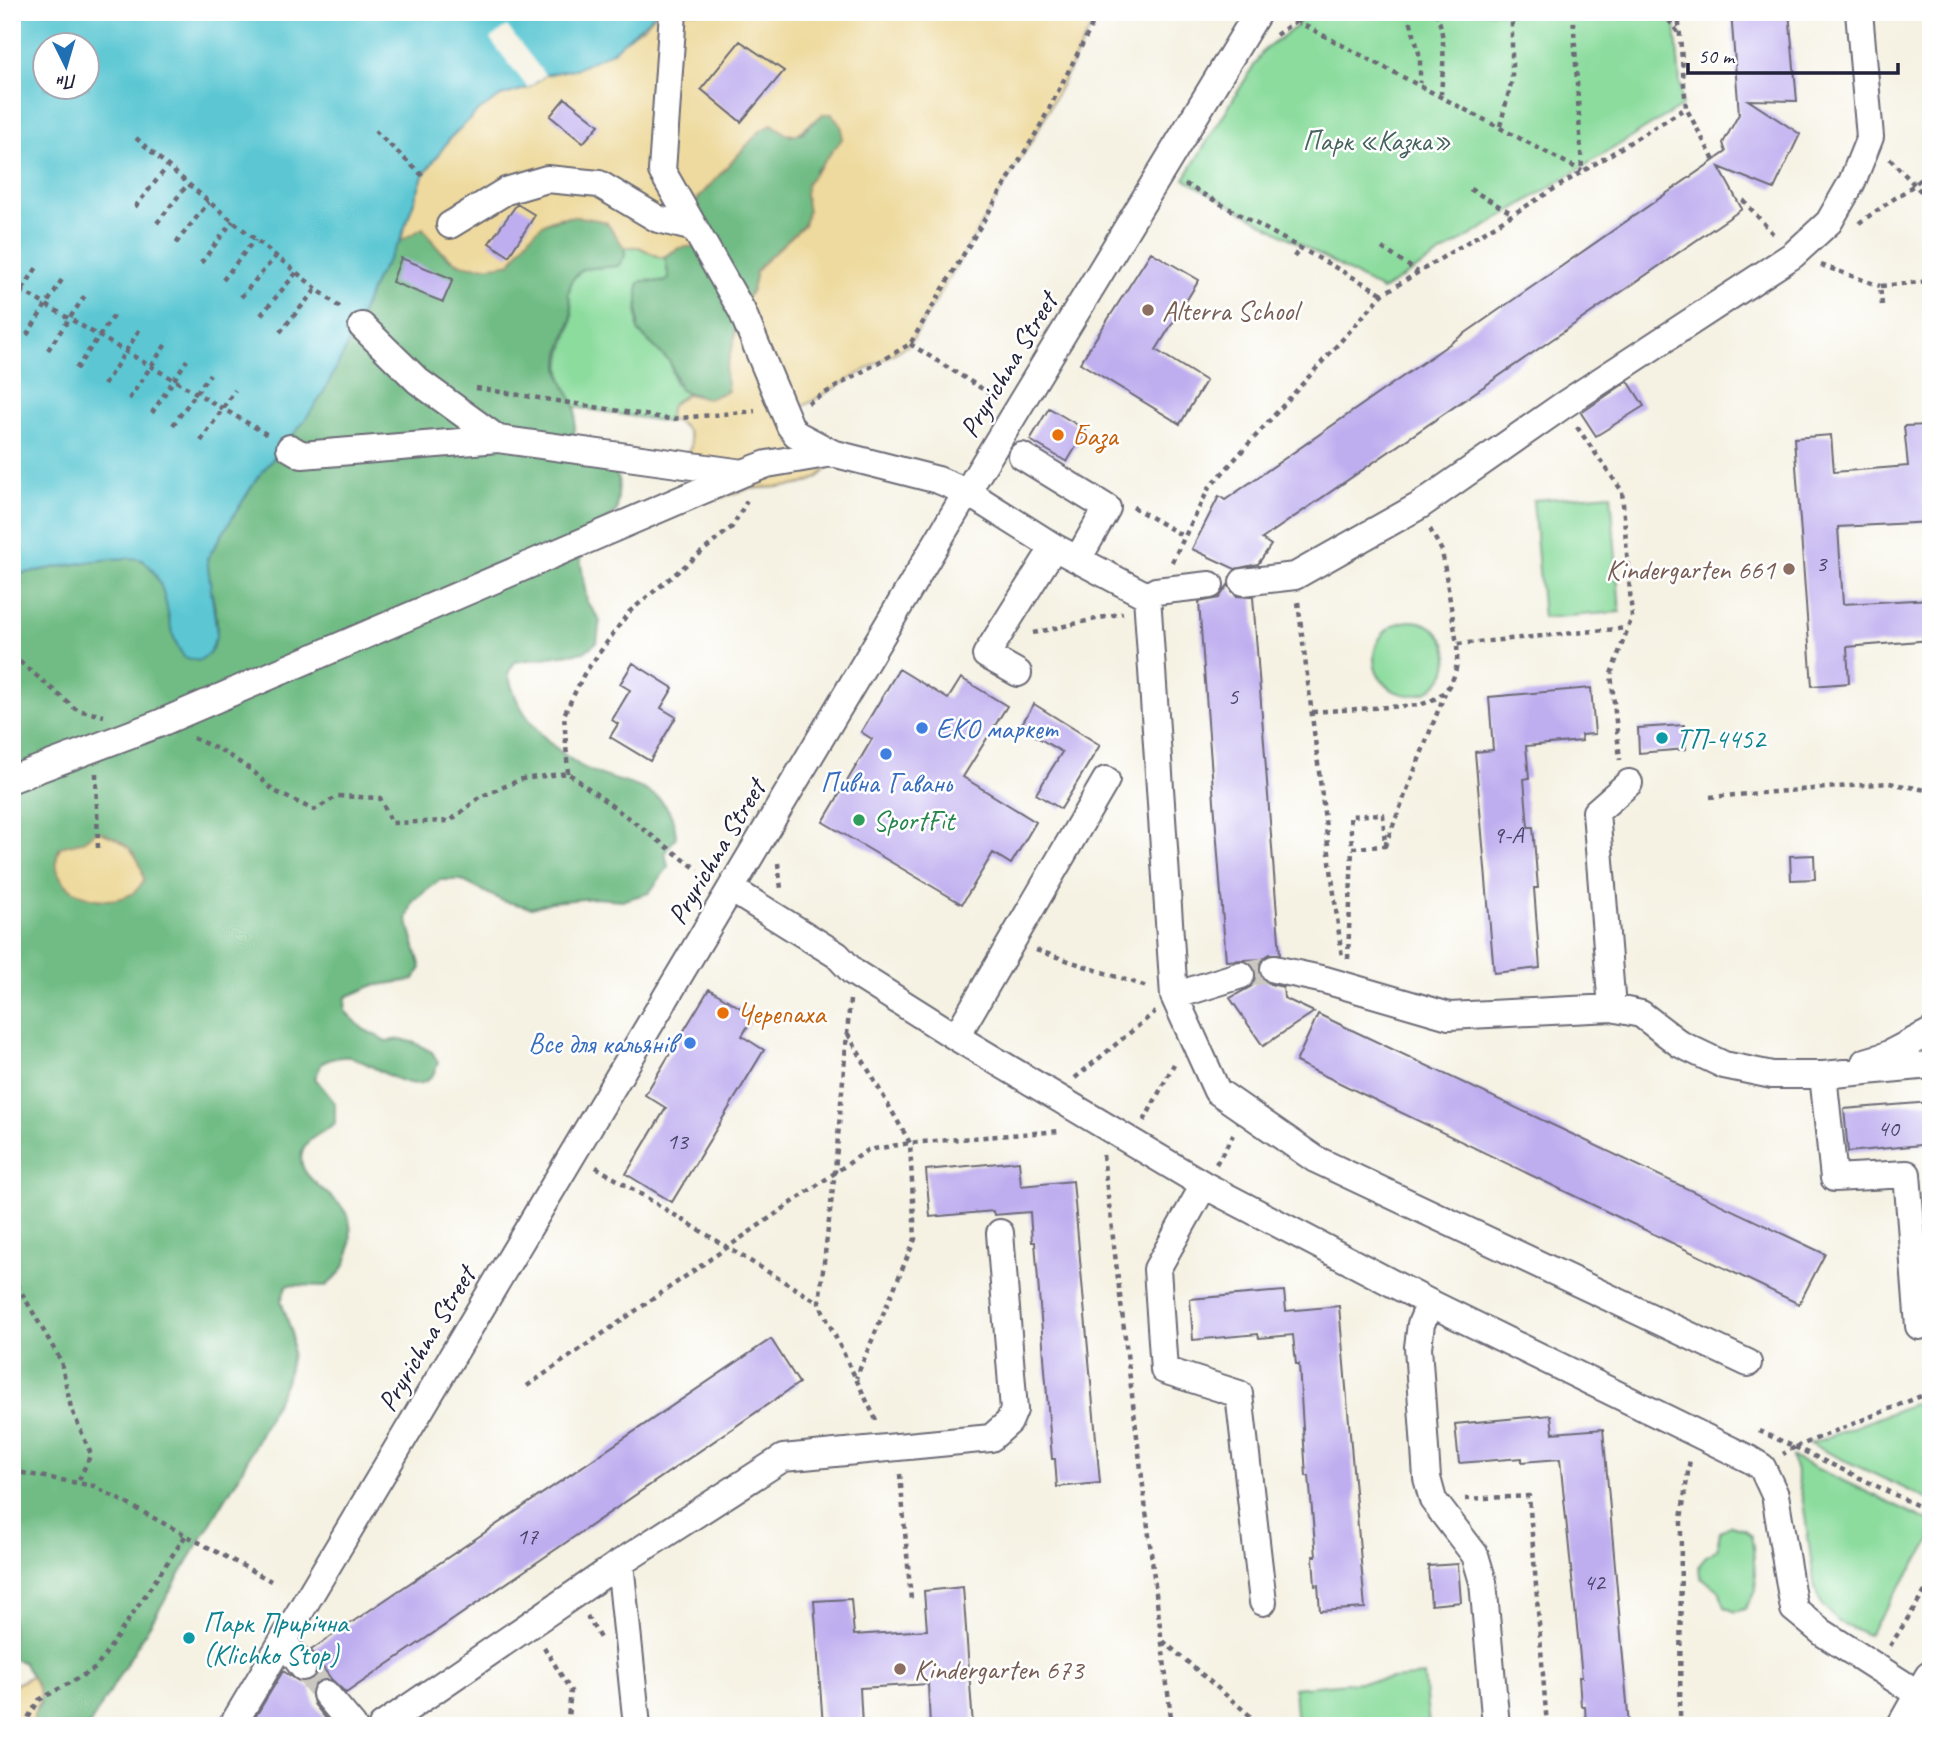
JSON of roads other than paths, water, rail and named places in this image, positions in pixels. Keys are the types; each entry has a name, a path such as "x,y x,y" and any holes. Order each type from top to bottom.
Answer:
{"main road":[{"path":"1904,1726 1925,1687"}],"street":[{"path":"673,12 662,171 742,312 781,408 796,434 832,453 938,480 967,492 1054,547 1151,598 1210,585"},
{"name":"Pryrichna Street","path":"233,1726 967,492 1258,12"},
{"path":"1244,582 1295,576 1419,506 1562,406 1793,255 1829,222 1852,183 1870,137 1859,12"},
{"path":"450,225 506,191 547,179 599,184 658,219 694,228"},
{"path":"362,326 418,381 498,439"},
{"path":"290,448 302,455 498,439 755,469"},
{"path":"12,779 158,724 755,469 832,453"},
{"path":"1022,456 1107,508 1078,559"},
{"path":"1018,673 986,655 1054,547"},
{"path":"1151,598 1174,996 1217,1091 1315,1159 1748,1363"},
{"path":"956,1037 1106,780"},
{"path":"1612,1008 1596,812 1626,786"},
{"path":"731,889 837,954 853,972 956,1037 1204,1185 1430,1303 1728,1447 1762,1467 1775,1495 1794,1609 1823,1633 1877,1665 1925,1687"},
{"path":"1274,969 1325,980 1449,1016 1612,1008 1641,1014 1679,1044 1724,1065 1772,1075 1823,1074 1931,1065"},
{"path":"1174,996 1241,975"},
{"path":"1823,1074 1885,1056 1931,1032"},
{"path":"1823,1074 1834,1178 1907,1174 1919,1326"},
{"path":"1204,1185 1157,1269 1164,1370 1239,1394 1262,1602"},
{"path":"382,1726 620,1563 783,1458 991,1438 1009,1422 1014,1410 1000,1233"},
{"path":"1430,1303 1420,1324 1418,1347 1427,1478 1433,1500 1475,1555 1480,1573 1496,1726"},
{"path":"620,1563 637,1726"},
{"path":"283,1641 303,1667"},
{"path":"326,1694 352,1726"}],"water":[{"path":"12,12 657,12 612,52 578,68 545,75 528,88 501,96 477,112 451,137 423,176 400,241 376,279 344,353 321,397 257,478 207,559 217,634 209,654 198,661 184,657 171,629 161,586 145,562 133,558 100,560 12,575"}],"tunnel":[{"path":"1241,975 1274,969"},
{"path":"303,1667 326,1694"}],"place":[{"name":"Alterra School","path":"1148,310"},
{"name":"База","path":"1058,435"},
{"name":"Kindergarten 661","path":"1789,569"},
{"name":"ЕКО маркет","path":"922,728"},
{"name":"ТП-4452","path":"1662,738"},
{"name":"Пивна Гавань","path":"886,754"},
{"name":"SportFit","path":"859,820"},
{"name":"Черепаха","path":"723,1013"},
{"name":"Все для кальянів","path":"690,1043"},
{"name":"Парк Прирічна (Klichko Stop)","path":"189,1638"},
{"name":"Kindergarten 673","path":"900,1669"}],"park label":[{"name":"Парк «Казка»","path":"1377,140"}]}
